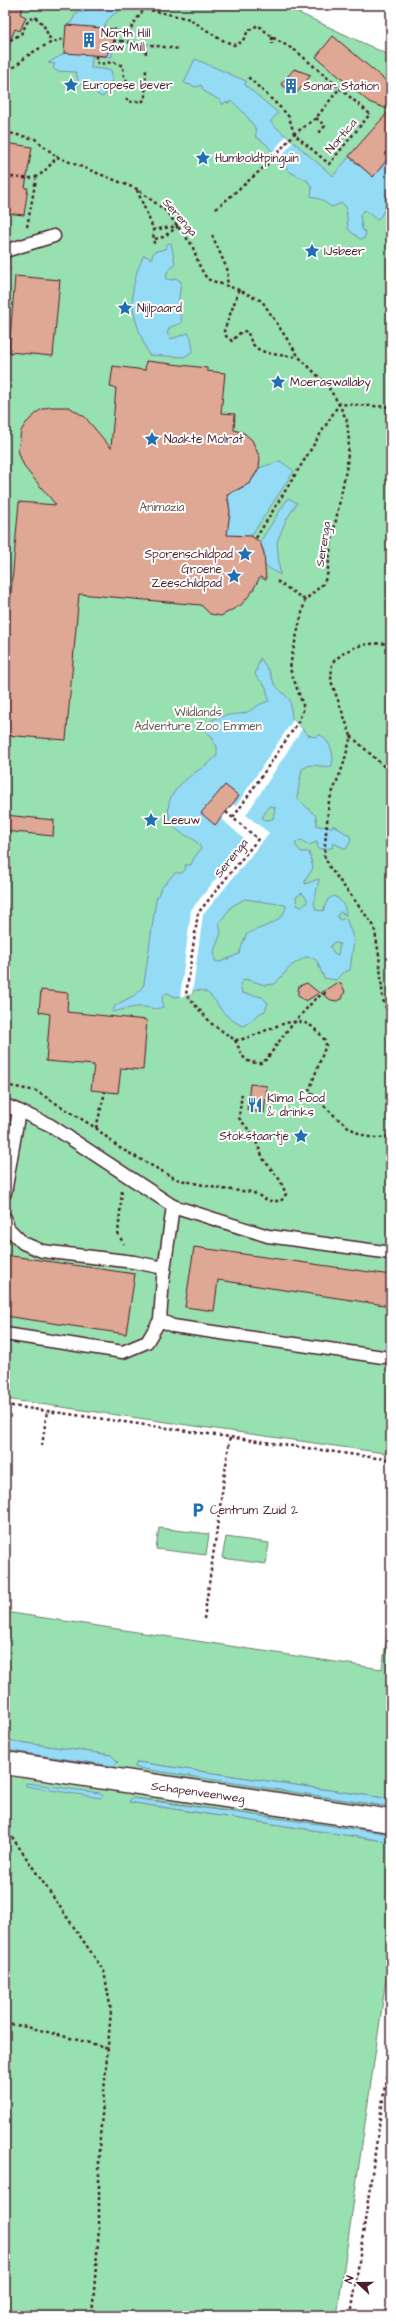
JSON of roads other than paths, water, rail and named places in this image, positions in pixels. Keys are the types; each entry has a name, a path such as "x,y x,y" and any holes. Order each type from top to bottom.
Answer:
{"street":[{"name":"Schapenveenweg","path":"5,1763 391,1821"}],"lane":[{"path":"5,251 54,236"},
{"path":"5,1104 50,1125 173,1206 268,1236 391,1253"},
{"path":"5,1193 19,1111"},
{"path":"5,1334 123,1352 146,1342 160,1320 164,1268 173,1206"},
{"path":"5,1218 8,1228 23,1243 42,1251 134,1262 164,1268"},
{"path":"160,1320 173,1326 383,1357"}],"water":[{"path":"93,5 128,5 110,17 105,24 104,28 113,41 112,57 92,56 91,68 111,70 113,83 109,82 106,93 103,97 97,94 96,88 89,89 78,81 76,72 56,71 53,68 55,64 48,63 65,53 66,25 71,23 76,13 85,12"},
{"path":"195,59 246,81 245,85 278,113 270,122 333,176 349,157 371,175 385,161 391,164 391,185 385,198 383,213 377,220 365,210 360,214 362,229 366,233 364,239 360,239 348,229 346,207 342,203 331,207 322,200 311,196 312,188 308,181 290,172 266,144 255,136 255,127 245,114 231,101 229,103 225,102 223,105 221,101 204,91 201,85 197,87 184,83"},
{"path":"171,243 175,264 167,272 166,279 173,280 176,278 181,282 178,305 182,323 170,327 167,333 171,339 188,333 191,338 193,351 184,357 149,355 138,329 133,305 134,282 144,255 151,259 154,252 165,249 167,244"},
{"path":"280,461 294,471 251,536 221,539 230,516 228,492 239,489 251,481 259,468"},
{"path":"288,498 297,503 286,520 277,542 280,575 264,565 264,553 260,542"},
{"path":"260,658 269,671 275,685 290,700 292,719 308,735 315,737 320,735 324,737 331,749 333,758 331,767 310,765 302,769 297,798 316,816 317,826 333,827 333,825 350,836 351,841 346,849 333,843 332,848 318,849 317,842 309,845 301,840 296,842 296,846 301,852 309,852 313,868 305,881 305,884 319,879 314,903 316,910 323,911 328,899 334,896 340,900 344,906 346,915 340,912 337,916 340,920 346,918 354,940 350,970 342,973 336,980 324,978 317,961 313,958 305,957 291,966 275,984 265,985 245,979 240,984 242,993 262,997 268,1003 265,1011 242,1026 224,1013 210,995 206,992 198,990 193,991 192,994 175,997 168,993 165,994 162,997 163,1007 160,1008 136,1007 112,1012 115,1006 135,995 144,984 156,900 161,888 175,873 182,873 186,869 185,865 191,865 201,849 197,842 180,832 172,824 169,815 169,805 172,796 184,781 217,756 217,746 213,742 213,737 206,732 207,726 211,721 221,716 245,713 269,701 266,687 255,675","holes":["269,806 275,807 273,819 265,820 262,818","302,893 307,899 307,903 301,907 297,905 296,897","245,899 285,905 286,907 280,918 246,935 239,954 220,962 215,961 214,951 221,933 219,923 232,906","334,942 340,944 338,955 334,953 330,947"]},
{"path":"5,1740 111,1755 118,1762 113,1766 5,1750"},
{"path":"137,1762 391,1799 391,1807 137,1768 135,1766"},
{"path":"26,1783 100,1793 103,1796 101,1798 26,1786"},
{"path":"132,1798 383,1833 391,1835 391,1842 129,1802"}],"place":[{"name":"North Hill Saw Mill","path":"89,40"},
{"name":"Europese bever","path":"71,85"},
{"name":"Sonar Station","path":"291,86"},
{"name":"Humboldtpinguïn","path":"203,158"},
{"name":"IJsbeer","path":"312,251"},
{"name":"Nijlpaard","path":"125,308"},
{"name":"Moeraswallaby","path":"278,382"},
{"name":"Naakte Molrat","path":"152,439"},
{"name":"Sporenschildpad","path":"245,554"},
{"name":"Groene Zeeschildpad","path":"234,576"},
{"name":"Leeuw","path":"151,820"},
{"name":"Klima food & drinks","path":"255,1105"},
{"name":"Stokstaartje","path":"301,1136"},
{"name":"Centrum Zuid 2","path":"198,1510"}],"park label":[{"name":"Animazia","path":"162,507"},
{"name":"Wildlands Adventure Zoo Emmen","path":"198,719"}]}
